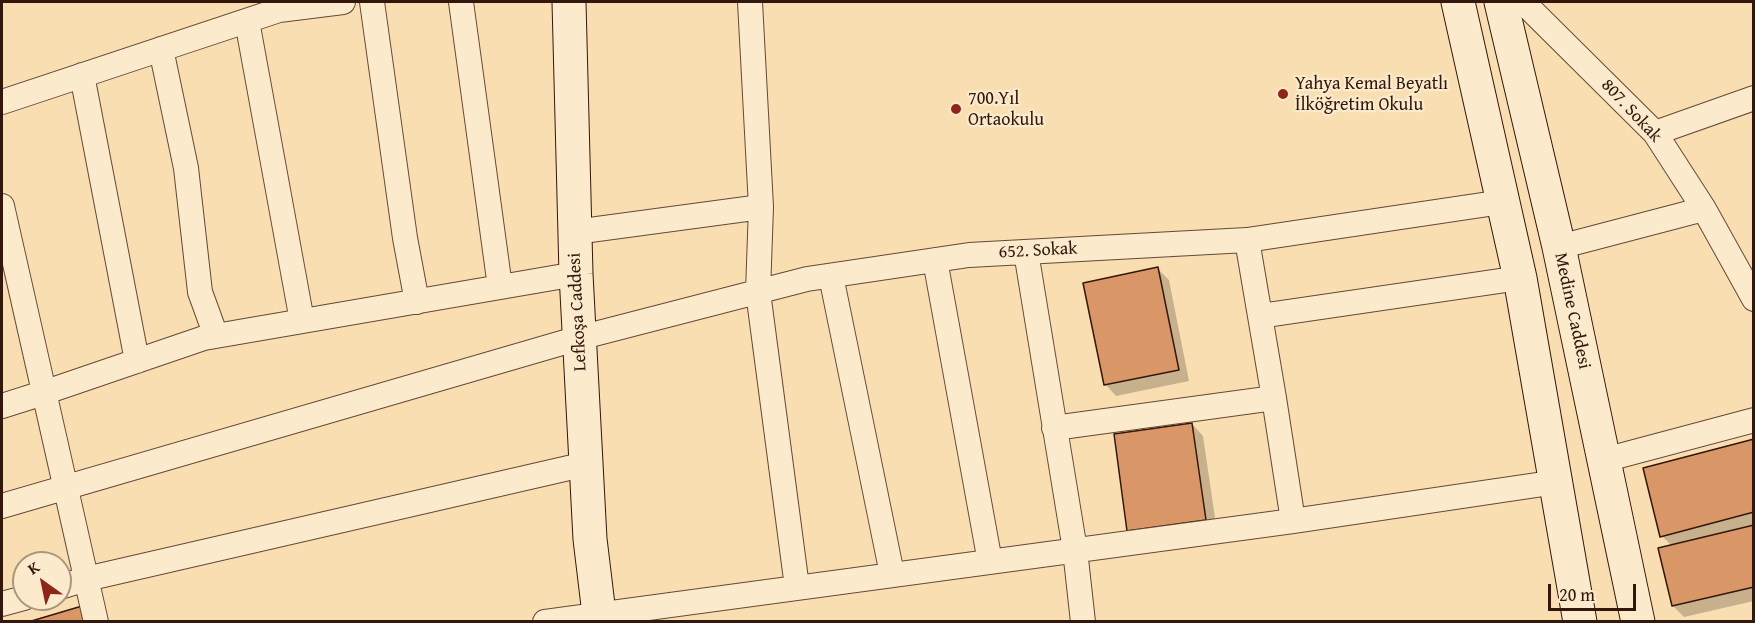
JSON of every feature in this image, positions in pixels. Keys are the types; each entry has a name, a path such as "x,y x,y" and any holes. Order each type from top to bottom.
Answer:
{"street":[{"path":"2,102 279,10 343,2"},
{"path":"372,2 405,238 417,302"},
{"path":"461,2 500,287"},
{"name":"Lefkoşa Caddesi","path":"568,2 579,338 590,539 600,617"},
{"path":"750,2 761,207 758,292 797,587"},
{"path":"1458,2 1520,278 1581,621"},
{"name":"Medine Caddesi","path":"1501,2 1559,248 1638,621"},
{"name":"807. Sokak","path":"1523,2 1655,133 1704,209 1754,299"},
{"path":"247,21 302,321"},
{"path":"160,50 186,168 200,292 216,336"},
{"path":"82,75 137,361"},
{"path":"1655,133 1754,98"},
{"name":"652. Sokak","path":"2,506 579,338 807,279 969,255 1246,240 1502,202"},
{"path":"2,206 96,621"},
{"path":"575,232 761,207"},
{"path":"1559,248 1704,209"},
{"path":"1246,240 1293,521"},
{"path":"1026,252 1075,550 1083,621"},
{"path":"935,260 990,562"},
{"path":"2,406 204,338 576,274"},
{"path":"831,276 892,574"},
{"path":"1260,316 1520,278"},
{"path":"1054,428 1274,398"},
{"path":"1604,460 1754,420"},
{"path":"72,583 586,464"},
{"path":"544,621 600,617 797,587 1293,521 1557,482"}],"building":[{"path":"1158,267 1179,370 1104,385 1083,283"},
{"path":"1192,423 1206,520 1127,531 1114,434"},
{"path":"1754,439 1754,512 1660,537 1643,468"},
{"path":"1754,525 1754,587 1672,606 1658,548"},
{"path":"82,606 86,622 28,622 72,611 72,609"}],"place":[{"name":"Yahya Kemal Beyatlı İlköğretim Okulu","path":"1283,94"},
{"name":"700.Yıl Ortaokulu","path":"956,109"}]}
